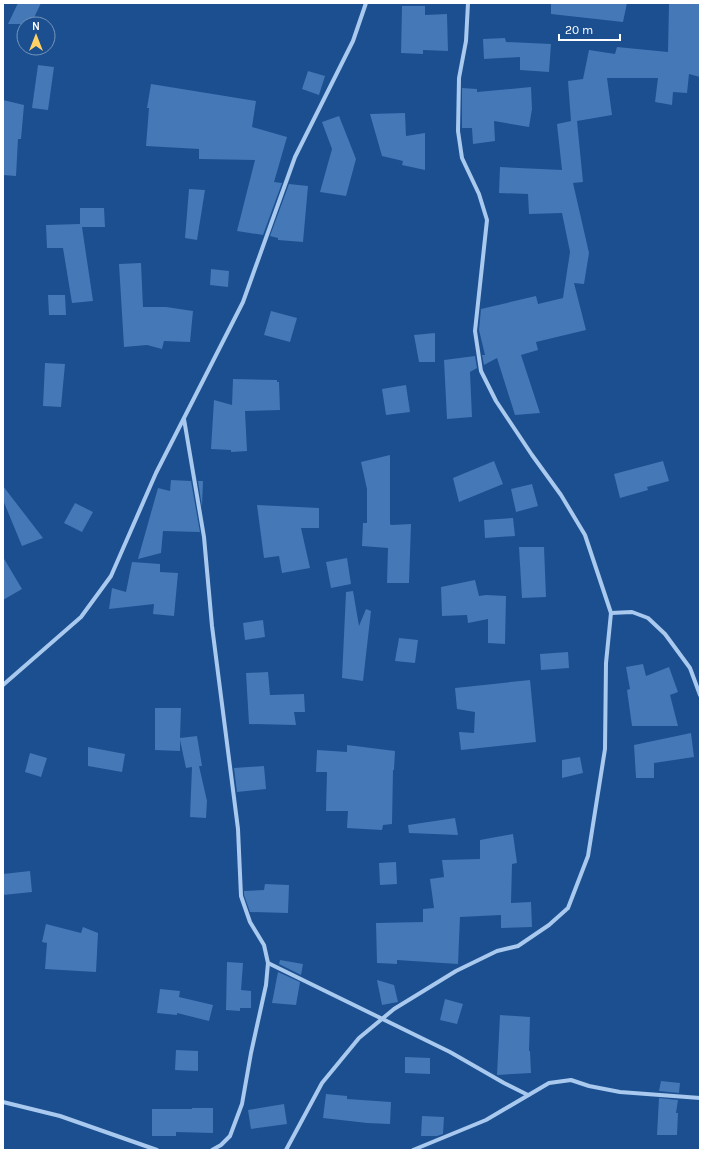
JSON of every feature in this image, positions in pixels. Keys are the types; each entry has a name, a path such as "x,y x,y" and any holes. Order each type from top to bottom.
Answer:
{"street":[{"path":"3,685 80,616 111,576 156,473 243,302 295,157 353,41 366,3"},
{"path":"286,1150 322,1083 359,1038 394,1010 456,971 497,951 518,946 549,925 568,908 588,856 605,748 606,663 611,613 585,535 561,495 496,401 481,370 475,331 487,220 479,194 462,158 458,131 459,78 466,41 468,3"},
{"path":"184,419 204,537 212,626 238,829 241,896 250,922 264,945 268,963 266,985 251,1053 242,1104 230,1136 212,1150"},
{"path":"611,613 632,612 648,618 665,634 690,668 700,695"},
{"path":"268,963 450,1052 528,1095"},
{"path":"413,1150 486,1120 549,1083 571,1080 589,1086 620,1092 700,1098"},
{"path":"3,1102 60,1116 157,1150"}],"building":[{"path":"18,3 41,3 35,16 16,16 16,24 8,24"},
{"path":"551,3 627,3 623,22 551,14"},
{"path":"669,3 700,3 700,77 689,74 687,93 673,92 672,105 655,102 658,78 607,78 612,115 577,121 583,182 573,183 589,253 584,284 574,283 586,330 536,342 538,350 521,355 540,413 515,415 497,358 484,365 482,355 485,355 479,330 481,309 536,296 538,304 563,298 570,252 562,213 529,214 528,194 499,193 500,167 562,170 557,124 571,121 568,81 583,79 589,50 615,54 617,47 668,52"},
{"path":"402,6 425,6 425,15 447,14 448,51 423,50 423,54 401,53"},
{"path":"505,38 506,42 551,44 549,72 520,70 520,57 484,59 483,39"},
{"path":"38,65 54,67 48,110 32,108"},
{"path":"308,71 325,76 319,95 302,89"},
{"path":"151,84 256,101 252,127 287,137 274,182 282,183 263,235 237,231 255,160 199,159 199,149 146,146 149,108 147,108"},
{"path":"531,87 532,109 529,127 494,121 495,141 473,144 472,128 462,128 462,88 477,89 477,92"},
{"path":"3,100 24,105 21,139 18,139 16,176 3,175"},
{"path":"405,113 406,136 425,133 425,170 402,165 403,161 382,156 370,114"},
{"path":"339,116 356,159 346,196 320,192 332,149 322,122"},
{"path":"289,184 308,186 303,242 278,240 278,238 270,236"},
{"path":"189,189 205,190 197,240 185,238"},
{"path":"80,208 104,208 105,227 82,227 93,301 72,303 63,248 47,248 46,225 80,224"},
{"path":"141,263 143,307 166,307 193,311 190,342 164,341 162,349 147,345 124,347 119,264"},
{"path":"211,269 229,271 228,287 210,285"},
{"path":"48,295 65,295 66,315 49,315"},
{"path":"271,311 297,318 290,342 264,335"},
{"path":"435,333 435,362 419,362 414,335"},
{"path":"475,356 477,368 470,372 472,417 447,419 444,360"},
{"path":"45,363 65,364 61,407 43,406"},
{"path":"233,379 277,380 277,382 279,382 280,410 245,411 247,451 231,452 231,450 211,449 214,400 232,405"},
{"path":"406,385 410,412 386,415 382,389"},
{"path":"390,455 390,524 411,524 409,583 387,583 388,548 362,546 363,523 367,523 367,489 361,462"},
{"path":"494,461 503,484 459,502 453,478"},
{"path":"663,461 669,481 647,487 648,490 620,498 614,474"},
{"path":"171,480 191,481 200,532 163,531 161,553 138,559 158,488 170,491"},
{"path":"198,481 203,481 202,507"},
{"path":"532,484 538,506 516,512 511,489"},
{"path":"3,486 43,538 22,546 3,500"},
{"path":"75,503 93,512 82,532 64,523"},
{"path":"257,505 319,508 319,528 301,528 310,568 282,573 279,556 264,558"},
{"path":"513,518 515,536 485,538 484,520"},
{"path":"519,547 544,547 546,597 522,598"},
{"path":"3,557 22,589 3,600"},
{"path":"347,558 351,584 331,588 326,562"},
{"path":"132,562 160,564 160,572 178,573 174,616 153,614 154,604 109,609 112,588 126,592"},
{"path":"475,580 479,596 506,596 505,644 488,643 488,619 468,623 467,615 442,616 441,587"},
{"path":"353,591 359,626 366,609 371,611 363,681 342,678 346,592"},
{"path":"263,620 265,637 245,640 243,623"},
{"path":"399,638 418,640 415,663 395,661"},
{"path":"568,652 569,668 541,670 540,654"},
{"path":"643,664 646,676 669,667 678,692 670,695 678,726 632,726 627,690 630,689 626,667"},
{"path":"268,672 270,695 304,694 305,712 294,712 296,725 249,724 246,673"},
{"path":"530,680 536,742 461,750 459,732 474,733 475,712 457,709 455,688"},
{"path":"155,708 181,708 180,738 197,736 202,766 199,766 207,801 206,818 190,817 192,767 186,768 180,740 180,751 155,750"},
{"path":"691,733 694,757 654,763 654,778 636,778 634,745"},
{"path":"347,745 395,751 393,770 392,824 383,825 382,830 347,828 348,811 326,811 327,772 316,772 317,750 347,752"},
{"path":"88,747 125,754 122,772 88,766"},
{"path":"30,753 47,758 41,777 25,772"},
{"path":"580,757 583,773 562,778 562,760"},
{"path":"264,766 266,789 237,792 234,768"},
{"path":"455,818 458,835 409,833 408,825"},
{"path":"513,834 517,863 512,864 511,903 531,902 532,927 501,928 501,915 460,917 458,964 397,960 397,964 377,963 376,923 423,922 423,909 434,908 430,879 444,877 442,860 480,859 480,840"},
{"path":"396,862 397,884 380,885 379,863"},
{"path":"30,871 32,892 3,895 3,874"},
{"path":"265,884 289,885 288,913 250,912 244,891 264,890"},
{"path":"46,924 81,933 83,927 98,933 96,972 45,969 47,943 42,942"},
{"path":"280,960 303,964 301,975 279,964"},
{"path":"227,962 243,963 241,990 251,991 251,1008 240,1008 240,1011 226,1010"},
{"path":"278,972 300,982 296,1005 272,1003"},
{"path":"377,980 394,985 398,1002 382,1005"},
{"path":"160,989 180,991 179,997 213,1005 209,1021 177,1013 177,1015 157,1013"},
{"path":"445,999 463,1004 457,1024 440,1020"},
{"path":"500,1015 530,1017 529,1051 531,1073 497,1075"},
{"path":"176,1050 198,1051 198,1071 175,1070"},
{"path":"405,1057 430,1058 430,1074 405,1073"},
{"path":"661,1081 680,1083 679,1093 659,1091"},
{"path":"326,1094 347,1096 347,1099 391,1102 390,1124 323,1118"},
{"path":"659,1098 678,1100 676,1113 678,1113 677,1135 657,1135"},
{"path":"284,1104 287,1124 251,1129 248,1110"},
{"path":"213,1108 213,1133 176,1132 176,1136 152,1136 152,1109"},
{"path":"422,1116 444,1117 443,1134 437,1136 421,1136"}]}
